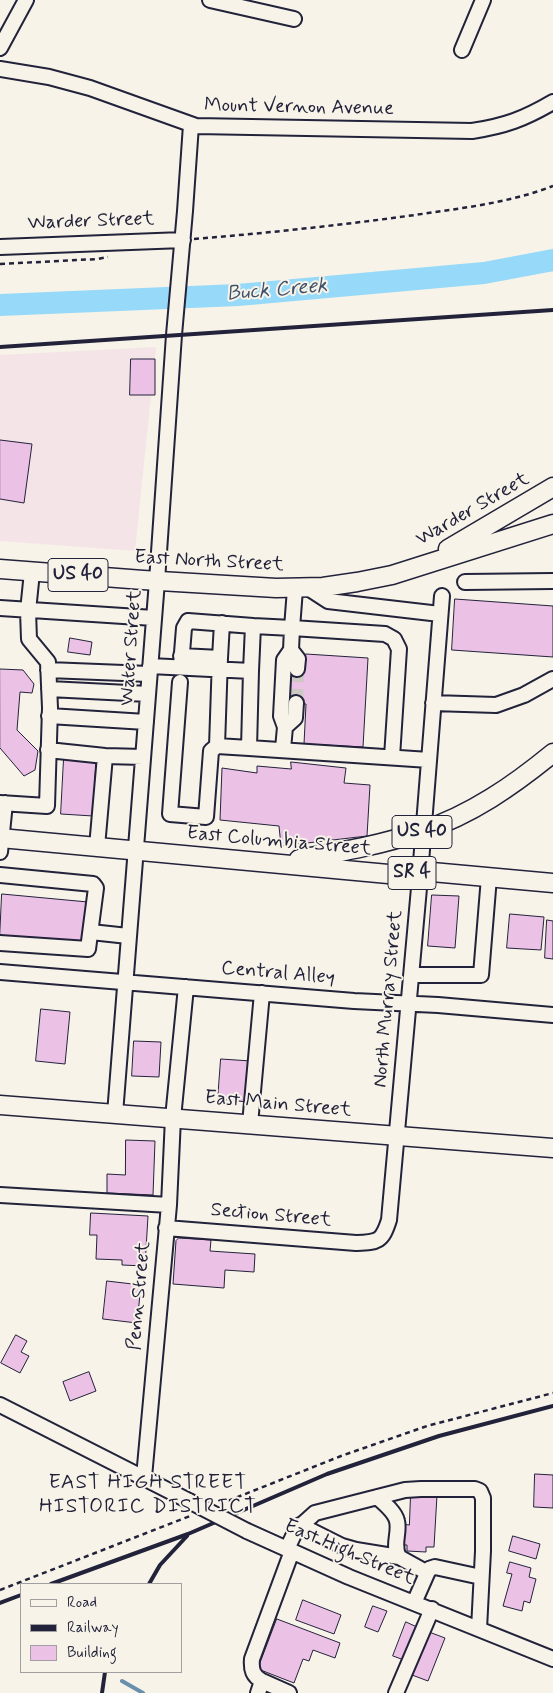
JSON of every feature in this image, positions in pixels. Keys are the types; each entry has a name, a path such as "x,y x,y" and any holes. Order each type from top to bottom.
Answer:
{"main road":[{"name":"Warder Street","path":"414,568 482,531 553,487"},
{"name":"US 40","path":"414,568 553,524"},
{"name":"East North Street","path":"0,569 157,581 301,588 357,582 414,568"},
{"name":"US 40","path":"271,863 335,853 391,841 423,831 474,808 507,788 553,753"},
{"name":"East Columbia Street","path":"0,843 136,850 399,875 420,872 553,883"},
{"name":"East Main Street","path":"0,1105 553,1148"}],"street":[{"path":"0,48 26,0"},
{"path":"210,0 294,19"},
{"path":"462,50 483,0"},
{"name":"Mount Vernon Avenue","path":"0,69 49,76 90,88 191,125 472,131 514,123 553,102"},
{"name":"Water Street","path":"115,1114 191,125"},
{"name":"Warder Street","path":"0,247 183,240"},
{"path":"0,843 2,803 47,806 50,716 48,662 29,639 28,611 32,572"},
{"path":"465,582 553,581"},
{"path":"283,749 284,727 281,716 284,660 291,650 292,628 301,588 328,601 440,614"},
{"name":"North Murray Street","path":"364,1242 380,1239 385,1233 387,1226 409,1004 442,596"},
{"path":"0,608 154,618"},
{"path":"392,757 399,649 394,639 385,634 188,621 184,628 180,669 170,814 206,816 211,751 217,746 429,760"},
{"path":"217,746 222,623"},
{"path":"249,748 253,626"},
{"path":"291,650 298,659 298,669"},
{"path":"48,670 180,669 220,664 252,671"},
{"path":"433,703 496,705 524,695 553,679"},
{"path":"49,689 148,694"},
{"path":"284,727 295,718 296,703"},
{"path":"50,716 146,722"},
{"path":"48,750 105,756 143,757"},
{"path":"97,847 105,756"},
{"path":"0,874 93,884 96,888 89,947 86,950 0,943"},
{"path":"411,975 481,975 489,877"},
{"path":"91,932 128,936"},
{"name":"Central Alley","path":"0,972 553,1015"},
{"name":"Penn Street","path":"144,1477 170,1228 169,1205 173,1118 186,987"},
{"path":"250,1124 262,993"},
{"path":"0,1195 169,1205"},
{"name":"Section Street","path":"170,1228 364,1242"},
{"name":"East High Street","path":"0,1405 247,1531 349,1577 553,1659"},
{"path":"289,1693 260,1687 252,1672 252,1659 296,1530 315,1513 405,1490 421,1488 475,1489 480,1491 482,1498 479,1629"},
{"path":"377,1497 389,1508 397,1520 396,1552 399,1557"},
{"path":"300,1525 342,1546 399,1557 426,1572"},
{"path":"414,1602 429,1569 435,1567 481,1577"},
{"path":"396,1693 432,1610"}],"path":[{"path":"183,240 377,220 468,207 508,200 553,186"},
{"path":"215,1506 340,1456 427,1426 553,1393"},
{"path":"0,1590 198,1512"}],"shaded area":[{"path":"156,347 135,551 0,541 0,355"}],"building":[{"path":"131,359 155,359 155,395 130,395"},
{"path":"0,440 32,444 24,503 0,499"},
{"path":"455,599 553,606 553,657 452,650"},
{"path":"70,638 92,642 90,655 68,652"},
{"path":"306,654 368,658 363,747 304,744 306,704 284,703 286,669 305,670"},
{"path":"0,669 23,670 34,684 32,693 20,692 17,730 38,751 35,770 24,776 0,748"},
{"path":"64,758 96,760 93,816 61,814"},
{"path":"291,762 346,768 344,783 370,785 367,836 281,846 279,826 220,820 222,768 257,773 257,766 291,769"},
{"path":"2,894 88,902 84,945 0,937"},
{"path":"432,895 459,896 455,948 428,946"},
{"path":"510,914 544,917 541,950 507,948"},
{"path":"547,920 553,921 553,959 545,958"},
{"path":"41,1009 70,1012 65,1064 36,1061"},
{"path":"134,1041 161,1042 159,1077 132,1076"},
{"path":"221,1059 251,1061 248,1102 218,1099"},
{"path":"126,1140 155,1141 153,1195 107,1193 107,1174 125,1175"},
{"path":"91,1213 148,1216 145,1266 122,1265 122,1260 96,1259 97,1235 90,1235"},
{"path":"179,1238 211,1240 210,1251 255,1254 254,1272 225,1270 224,1288 173,1284 176,1241"},
{"path":"107,1281 141,1285 137,1323 103,1319"},
{"path":"16,1335 27,1341 21,1352 29,1356 20,1373 1,1363"},
{"path":"89,1372 96,1391 70,1401 63,1382"},
{"path":"535,1474 553,1475 553,1508 534,1507"},
{"path":"411,1494 437,1495 434,1547 426,1547 426,1552 407,1551 407,1545 401,1545 402,1524 409,1525"},
{"path":"513,1536 540,1544 536,1559 509,1551"},
{"path":"510,1562 531,1568 529,1577 536,1579 530,1603 524,1601 522,1611 503,1606 512,1574 507,1573"},
{"path":"303,1600 341,1615 334,1634 296,1620"},
{"path":"373,1606 387,1611 378,1632 365,1627"},
{"path":"277,1619 340,1643 335,1658 313,1650 309,1661 303,1659 294,1683 258,1669"},
{"path":"406,1622 417,1627 404,1660 393,1656"},
{"path":"429,1632 445,1638 428,1681 412,1675"}],"waterway":[{"name":"Buck Creek","path":"0,305 238,295 484,273 553,260"},
{"path":"122,1681 143,1693"}],"tunnel":[{"path":"296,703 297,669"}],"railway":[{"path":"0,347 553,310"},
{"path":"54,1583 188,1534 327,1474 439,1436 553,1406"},
{"path":"150,1583 160,1565 187,1536"},
{"path":"0,1603 20,1595"},
{"path":"102,1693 105,1673"}],"district":[{"name":"EAST HIGH STREET HISTORIC DISTRICT","path":"148,1496"}]}
